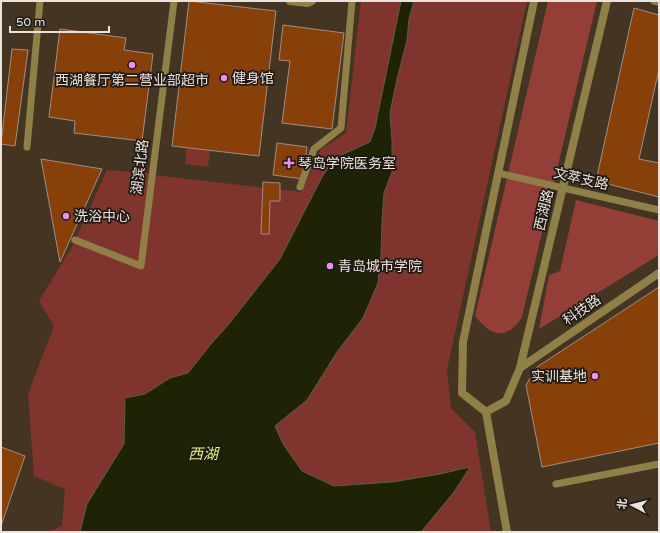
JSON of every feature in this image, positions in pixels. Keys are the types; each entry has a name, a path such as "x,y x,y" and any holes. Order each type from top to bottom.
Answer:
{"street":[{"path":"290,1 309,2"},
{"path":"507,532 486,412 462,393 463,342 534,1"},
{"name":"西湖路","path":"486,412 506,401 520,368 607,1"},
{"name":"科技路","path":"520,368 659,273"}],"lane":[{"path":"27,147 40,1"},
{"name":"湖滨北路","path":"75,240 141,266 174,1"},
{"path":"300,188 314,149 341,128 352,1"},
{"path":"654,1 659,2"},
{"name":"文萃支路","path":"498,173 659,210"},
{"path":"556,484 659,464"}],"shaded area":[{"name":"青岛城市学院","path":"1,1 659,1 659,532 1,532"},
{"path":"361,1 527,1 447,370 451,408 475,432 491,532 49,532 62,526 65,489 34,476 28,394 54,326 39,301 72,247 107,170 146,173 301,192 321,149 346,133"},
{"path":"548,1 597,1 522,317 516,325 508,331 498,333 488,329 475,316"},
{"path":"190,117 214,120 208,167 185,164"},
{"path":"576,200 659,221 659,255 539,329 549,275 560,271"}],"water":[{"name":"西湖","path":"401,1 414,1 409,19 407,40 390,113 392,172 384,193 378,283 363,318 337,352 307,400 275,426 283,444 302,471 334,486 392,482 440,474 470,467 454,492 421,532 80,532 87,504 124,444 125,398 145,394 170,378 188,373 280,259 322,177 335,158 370,142 375,128"}],"building":[{"name":"健身馆","path":"189,1 276,11 259,156 172,146"},
{"path":"634,8 659,15 659,69 639,159 659,163 659,197 596,181"},
{"path":"283,25 344,33 332,129 282,123 290,61 279,60"},
{"path":"60,29 126,38 124,50 153,54 142,141 74,133 75,121 49,117"},
{"path":"12,49 28,50 15,146 1,144"},
{"path":"277,143 307,147 303,179 273,175"},
{"name":"洗浴中心","path":"41,159 102,169 60,262"},
{"path":"263,182 280,183 280,201 270,201 269,234 261,234"},
{"name":"实训基地","path":"659,287 659,443 542,467 526,385 537,367"},
{"path":"1,447 25,456 1,526"}],"place":[{"name":"西湖餐厅第二营业部超市","path":"132,65"},
{"name":"健身馆","path":"224,78"},
{"name":"琴岛学院医务室","path":"289,163"},
{"name":"洗浴中心","path":"66,216"},
{"name":"青岛城市学院","path":"330,266"},
{"name":"实训基地","path":"595,376"}]}
